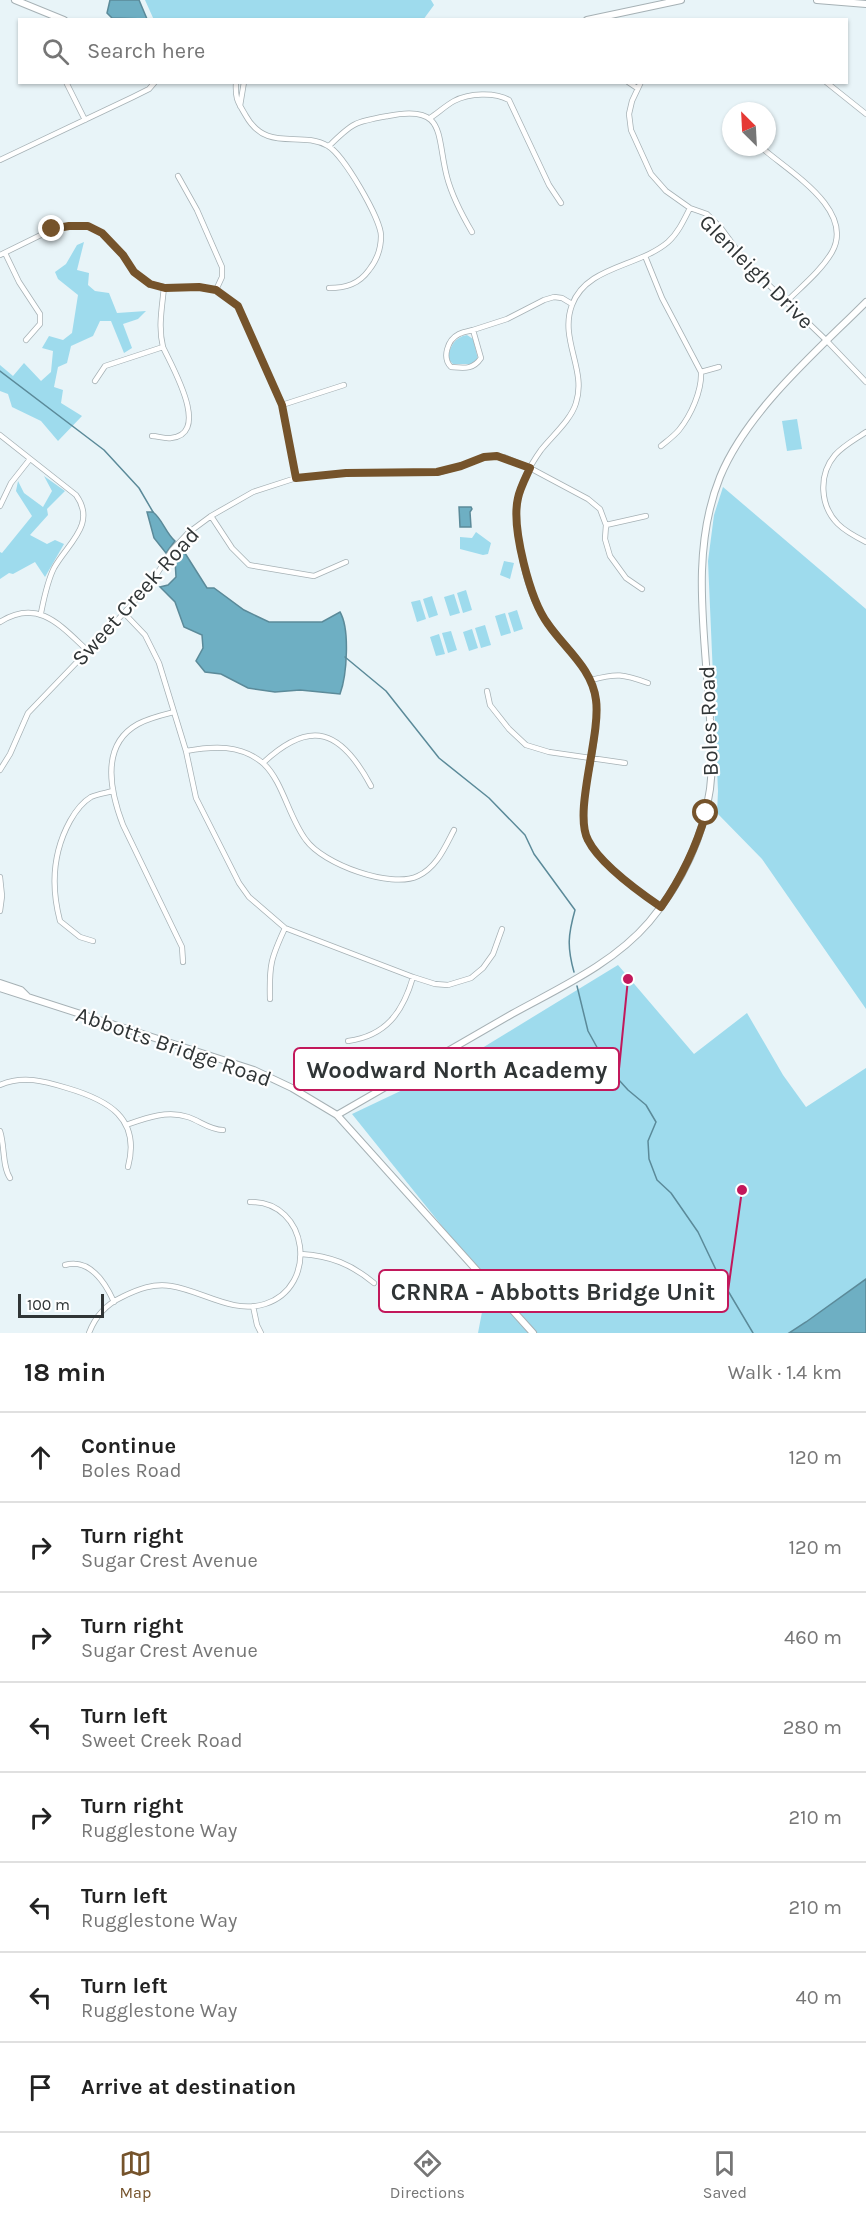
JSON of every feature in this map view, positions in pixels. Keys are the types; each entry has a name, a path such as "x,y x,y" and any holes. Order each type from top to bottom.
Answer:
{"street":[{"path":"15,0 59,18"},
{"path":"596,18 681,0"},
{"path":"817,0 866,4"},
{"path":"67,84 85,120"},
{"path":"0,160 149,89 153,84"},
{"path":"236,84 235,99 258,131 277,140 314,141 329,146 342,160 377,221 381,234 375,262 354,284 341,288 330,288"},
{"path":"240,106 244,84"},
{"path":"631,84 637,88"},
{"name":"Glenleigh Drive","path":"640,84 629,114 631,130 651,174 666,190 690,208 707,214 721,228 748,265 866,382"},
{"path":"828,84 866,114"},
{"path":"430,118 456,100 491,93 509,100 549,185 561,203"},
{"path":"329,146 351,125 365,120 407,112 418,112 430,118 442,145 447,178 472,232"},
{"path":"772,156 823,198 832,215 837,235 832,253 785,303"},
{"path":"178,176 197,210 222,267 222,277 216,290"},
{"path":"661,907 602,860 586,838 584,812 592,757 596,700 591,680 547,624 535,601 524,562 517,512 518,498 530,468 576,405 580,385 567,324 572,304 584,286 600,275 645,256 668,242 682,224 690,208"},
{"path":"27,340 40,324 40,314 3,254 52,229 88,226 102,233 123,255 134,272 150,284 165,288 199,287 216,290 238,306 282,405 296,478"},
{"path":"645,256 662,298 701,372 698,395 689,412 679,430 661,446"},
{"path":"152,436 171,439 183,433 190,419 189,408 163,347 160,320 165,288"},
{"path":"473,330 481,358 471,368 452,367 447,363 446,357 452,340 458,334 507,319 554,297 562,298 572,304"},
{"name":"Boles Road","path":"337,1115 605,960 629,942 661,907 677,884 701,831 710,789 712,744 702,550 712,500 732,453 762,409 866,302"},
{"path":"95,381 105,366 163,347"},
{"path":"701,372 719,367"},
{"path":"282,405 344,385"},
{"path":"866,432 836,454 826,471 823,483 827,508 837,524 866,542"},
{"path":"0,435 76,495 86,514 76,537 54,569 47,585 41,613"},
{"name":"Sweet Creek Road","path":"0,770 10,754 27,713 124,614 156,577 172,550 188,533 211,516 253,492 296,478 346,473 437,472 484,457 497,456 530,468 588,499 600,509 606,525 605,539 610,556 626,578 642,589"},
{"path":"0,506 10,483 30,459"},
{"path":"211,516 232,548 249,565 314,576 346,562"},
{"path":"606,525 646,516"},
{"path":"0,622 11,615 27,612 41,613 58,623 87,650"},
{"path":"124,614 145,635 153,648 186,751 196,798 239,883 249,897 285,928 413,977 448,986 471,978 483,968 493,954 502,929"},
{"path":"591,680 625,674 648,683"},
{"path":"487,691 490,705 509,729 526,745 549,752 625,763"},
{"path":"174,712 141,722 122,737 115,748 110,770 113,791 123,825 182,947 183,962"},
{"path":"263,763 288,743 301,737 325,736 336,741 343,748 370,786"},
{"path":"186,751 224,747 249,754 263,763 271,772 298,829 316,852 340,864 390,880 417,877 430,868 454,830"},
{"path":"93,941 80,937 60,921 55,893 57,852 76,809 91,797 113,791"},
{"path":"0,877 2,897 0,910"},
{"path":"270,999 270,963 285,928"},
{"path":"348,1041 361,1040 393,1020 404,1004 413,977"},
{"path":"0,982 21,990 30,998"},
{"name":"Abbotts Bridge Road","path":"0,988 255,1070 299,1092 337,1115 533,1333"},
{"path":"0,1085 17,1080 40,1080 92,1095 112,1106 126,1125 132,1155 128,1167"},
{"path":"126,1125 171,1114 186,1116 214,1130 223,1131"},
{"path":"0,1131 5,1148 7,1174 10,1178"},
{"path":"89,1333 96,1318 114,1302 132,1292 160,1286 183,1289 226,1304 253,1306 274,1300 288,1289 297,1273 301,1254 294,1228 284,1214 270,1204 250,1202"},
{"path":"301,1254 322,1255 341,1261 374,1283"},
{"path":"65,1265 78,1263 90,1269 104,1283 114,1302"},
{"path":"253,1306 261,1333"}],"shaded area":[{"path":"110,0 139,0 147,18 112,18 107,13"},
{"path":"145,0 431,0 434,5 424,18 153,18"},
{"path":"84,242 77,270 89,273 88,285 95,291 109,293 117,313 146,311 138,319 123,324 132,348 124,353 111,321 100,321 93,336 71,346 67,363 58,367 54,387 63,390 61,403 82,416 58,441 41,421 12,407 8,394 0,391 0,365 13,376 24,363 41,381 51,372 53,351 42,348 49,336 63,340 72,333 78,295 58,279 55,272 66,264 77,245"},
{"path":"467,335 473,339 478,359 472,364 453,364 448,359 451,347 456,340"},
{"path":"797,419 802,449 787,451 782,421"},
{"path":"44,476 65,491 47,509 48,515 30,535 47,544 55,540 64,544 45,577 35,562 0,579 0,552 2,553 32,516 16,491 18,481 24,493 43,507 52,491"},
{"path":"723,487 866,609 866,1009 762,859 717,813 708,561 714,515"},
{"path":"459,507 471,507 471,527 460,527"},
{"path":"147,512 153,512 156,515 175,541 166,553 154,538"},
{"path":"476,532 491,543 488,554 483,555 460,549 460,537 472,538"},
{"path":"183,550 207,588 214,588 244,610 269,622 322,622 340,612 345,629 346,652 340,694 300,690 275,692 248,688 221,674 205,672 196,661 203,648 202,635 184,627 175,602 160,587 168,585 176,577 175,560"},
{"path":"504,561 514,563 510,579 500,575"},
{"path":"466,590 472,610 463,613 457,593"},
{"path":"454,594 460,613 450,616 444,597"},
{"path":"432,596 438,615 429,618 423,599"},
{"path":"420,600 426,619 417,622 411,602"},
{"path":"517,610 523,629 514,632 508,613"},
{"path":"505,613 511,633 501,636 495,616"},
{"path":"485,625 491,645 481,648 475,628"},
{"path":"472,629 478,648 469,651 463,632"},
{"path":"451,631 457,650 448,653 442,633"},
{"path":"439,634 445,654 436,656 430,637"},
{"path":"618,965 694,1054 747,1013 783,1075 806,1107 866,1068 866,1279 789,1333 478,1333 482,1312 513,1313 516,1308 450,1236 352,1114 451,1067"},
{"path":"866,1279 866,1333 789,1333 806,1322"}],"waterway":[{"path":"0,371 104,450 139,488 153,512"},
{"path":"345,657 386,691 439,758 489,798 525,835 534,854 575,910 569,941 574,972"},
{"path":"577,986 588,1031 609,1069 628,1090 646,1105 656,1122 648,1141 649,1159 657,1180 671,1193 698,1232 718,1274 753,1333"}],"place":[{"name":"Woodward North Academy","path":"628,979"},
{"name":"CRNRA - Abbotts Bridge Unit","path":"742,1190"}],"route":[{"path":"52,229 88,226 102,233 115,245 134,272 150,284 165,288 199,287 216,290 238,306 282,405 296,478 346,473 437,472 484,457 497,456 530,468 518,498 517,512 519,535 530,587 547,624 591,680 596,700 596,722 584,812 586,838 602,860 661,907 689,861 706,813"}]}
